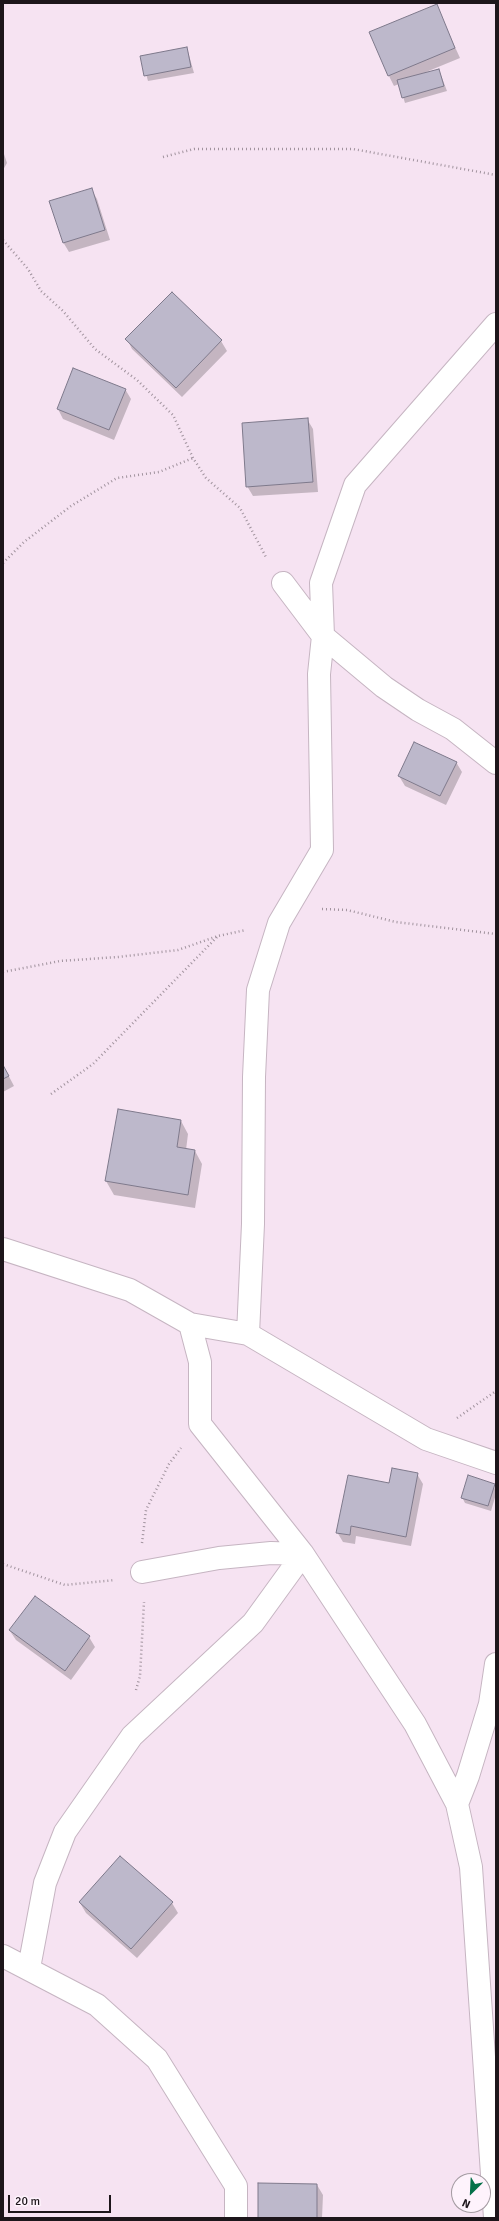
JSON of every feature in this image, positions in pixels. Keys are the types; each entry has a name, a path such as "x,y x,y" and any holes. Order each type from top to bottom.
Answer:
{"street":[{"path":"248,1334 253,1224 254,1077 258,990 279,924 322,850 320,674 323,636 321,583 355,485 496,324"},
{"path":"283,583 323,636 384,687 418,710 453,729 496,763"},
{"path":"3,1249 130,1290 190,1324 248,1334 426,1439 496,1463"},
{"path":"190,1324 200,1362 200,1424 303,1554 415,1724 457,1804 471,1867 495,2218"},
{"path":"142,1572 219,1558 271,1553 303,1554"},
{"path":"29,1968 45,1883 65,1832 132,1736 253,1623 303,1554"},
{"path":"457,1804 468,1776 490,1704 496,1664"},
{"path":"3,1956 29,1968 97,2005 156,2059 236,2186 236,2218"}],"path":[{"path":"163,157 194,150 354,149 496,176"},
{"path":"3,240 28,269 41,291 63,311 95,349 137,380 173,415 193,458 206,478 240,508 268,560 283,583"},
{"path":"3,563 24,542 71,506 117,478 159,472 193,458"},
{"path":"51,1094 93,1064 218,936"},
{"path":"426,1439 496,1391"},
{"path":"3,1564 65,1585 109,1582 142,1572"}],"building":[{"path":"437,4 455,48 388,76 369,32"},
{"path":"187,47 191,67 144,76 140,56"},
{"path":"439,69 444,86 402,98 397,80"},
{"path":"92,188 105,230 63,243 49,201"},
{"path":"172,292 222,340 176,388 125,339"},
{"path":"73,368 126,389 109,430 57,409"},
{"path":"308,418 313,482 246,487 242,423"},
{"path":"414,742 457,762 440,796 398,776"},
{"path":"3,1065 9,1076 3,1079"},
{"path":"118,1109 181,1120 177,1147 195,1150 188,1195 105,1181"},
{"path":"392,1468 418,1473 406,1537 351,1526 350,1535 336,1533 348,1475 389,1483"},
{"path":"468,1475 495,1484 488,1506 461,1498"},
{"path":"35,1596 90,1636 65,1671 9,1630"},
{"path":"120,1856 173,1902 131,1949 79,1902"},
{"path":"258,2183 317,2184 317,2218 258,2218"}]}
